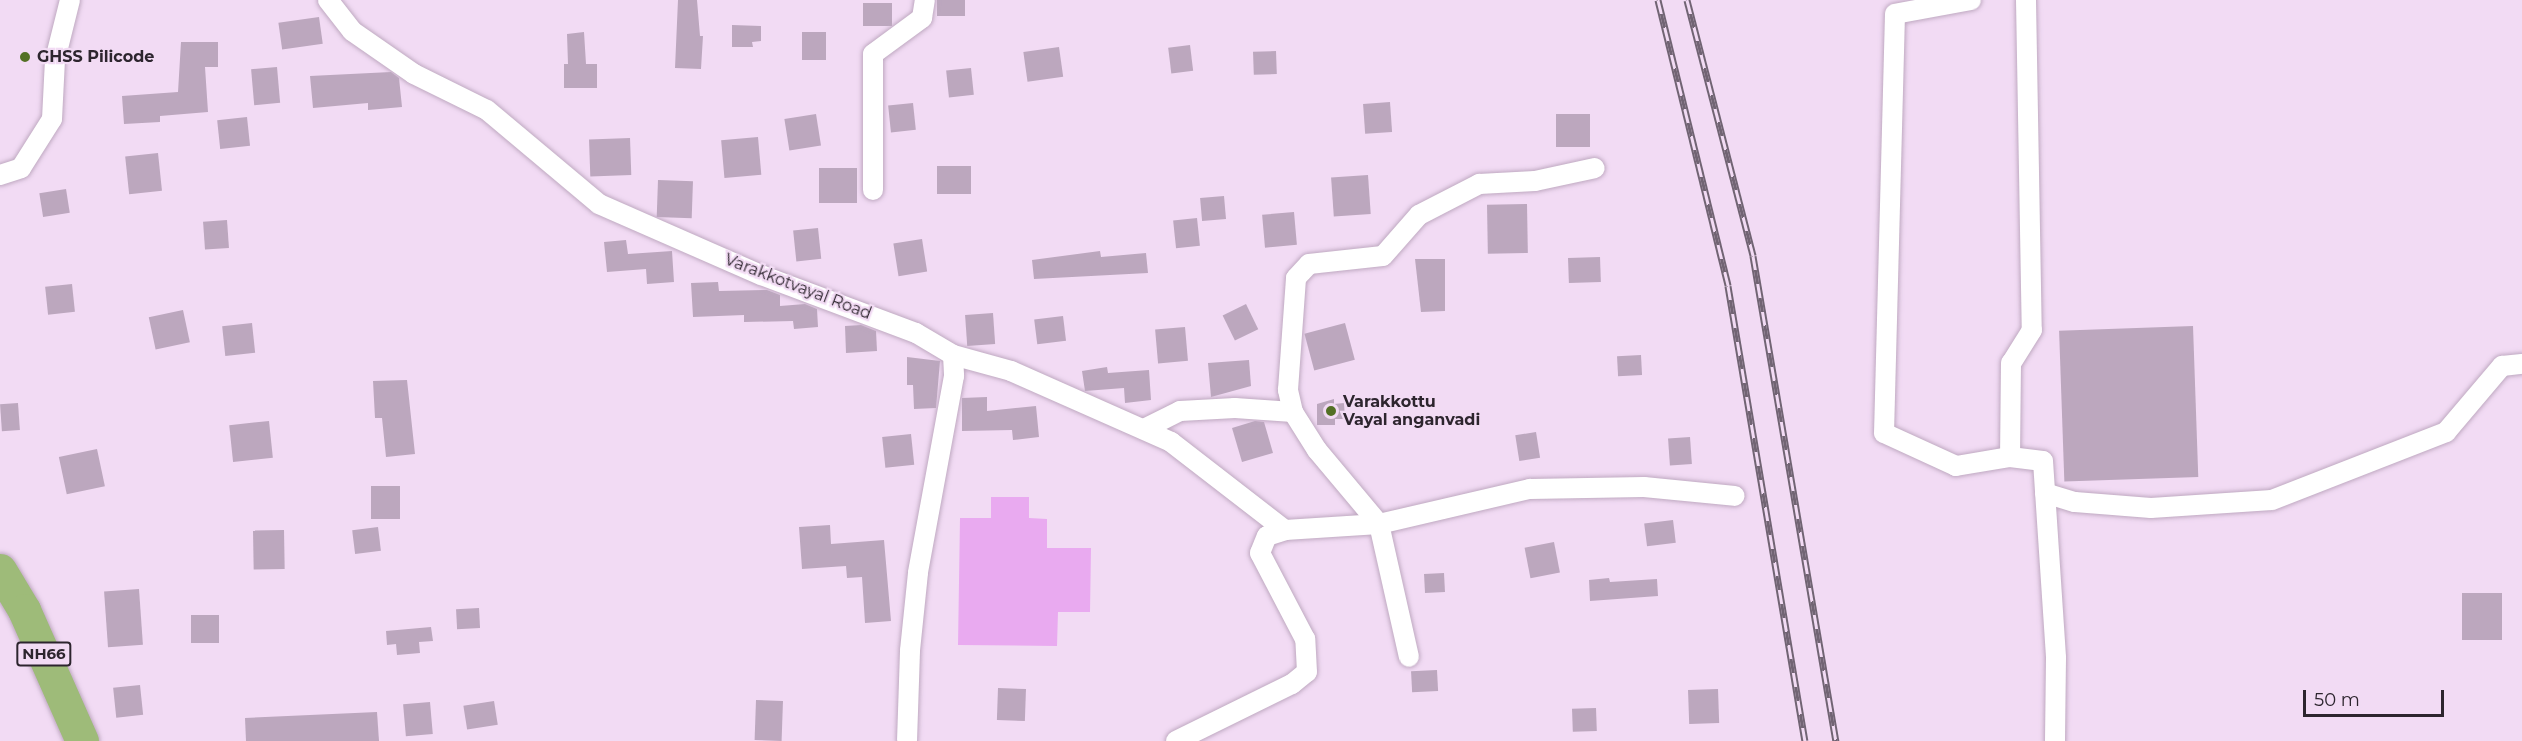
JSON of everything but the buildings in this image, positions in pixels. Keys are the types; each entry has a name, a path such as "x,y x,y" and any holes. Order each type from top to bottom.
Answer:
{"highway":[{"name":"NH66","path":"0,570 24,610 82,741"}],"street":[{"path":"0,175 21,168 52,119 55,60 70,0"},
{"name":"Varakkotvayal Road","path":"328,0 352,32 414,74 487,110 599,204 761,275 916,333 953,355 1011,371 1144,429 1171,442 1285,530"},
{"path":"873,190 873,54 922,18 925,0"},
{"path":"1971,0 1895,14 1884,433 1956,466 2010,457 2043,461 2056,658 2055,741"},
{"path":"2010,457 2011,363 2032,330 2026,0"},
{"path":"1409,657 1378,524 1317,450 1293,412 1288,390 1296,278 1309,264 1383,256 1419,215 1479,184 1535,181 1595,168"},
{"path":"906,741 910,651 918,573 954,376 953,355"},
{"path":"2045,494 2075,502 2151,508 2272,500 2446,432 2502,366 2522,364"},
{"path":"1144,429 1180,411 1235,408 1293,412"},
{"path":"1176,741 1292,684 1307,672 1305,639 1260,553 1267,536 1285,530 1378,524 1530,489 1644,487 1735,496"}],"shaded area":[{"path":"991,497 1029,497 1029,518 1047,519 1047,548 1091,548 1090,612 1058,612 1057,646 958,645 960,518 991,518"}],"railway":[{"path":"1658,0 1728,286 1805,741"},
{"path":"1687,0 1753,256 1836,741"}],"place":[{"name":"GHSS Pilicode","path":"25,57"},
{"name":"Varakkottu Vayal anganvadi","path":"1331,411"}]}
